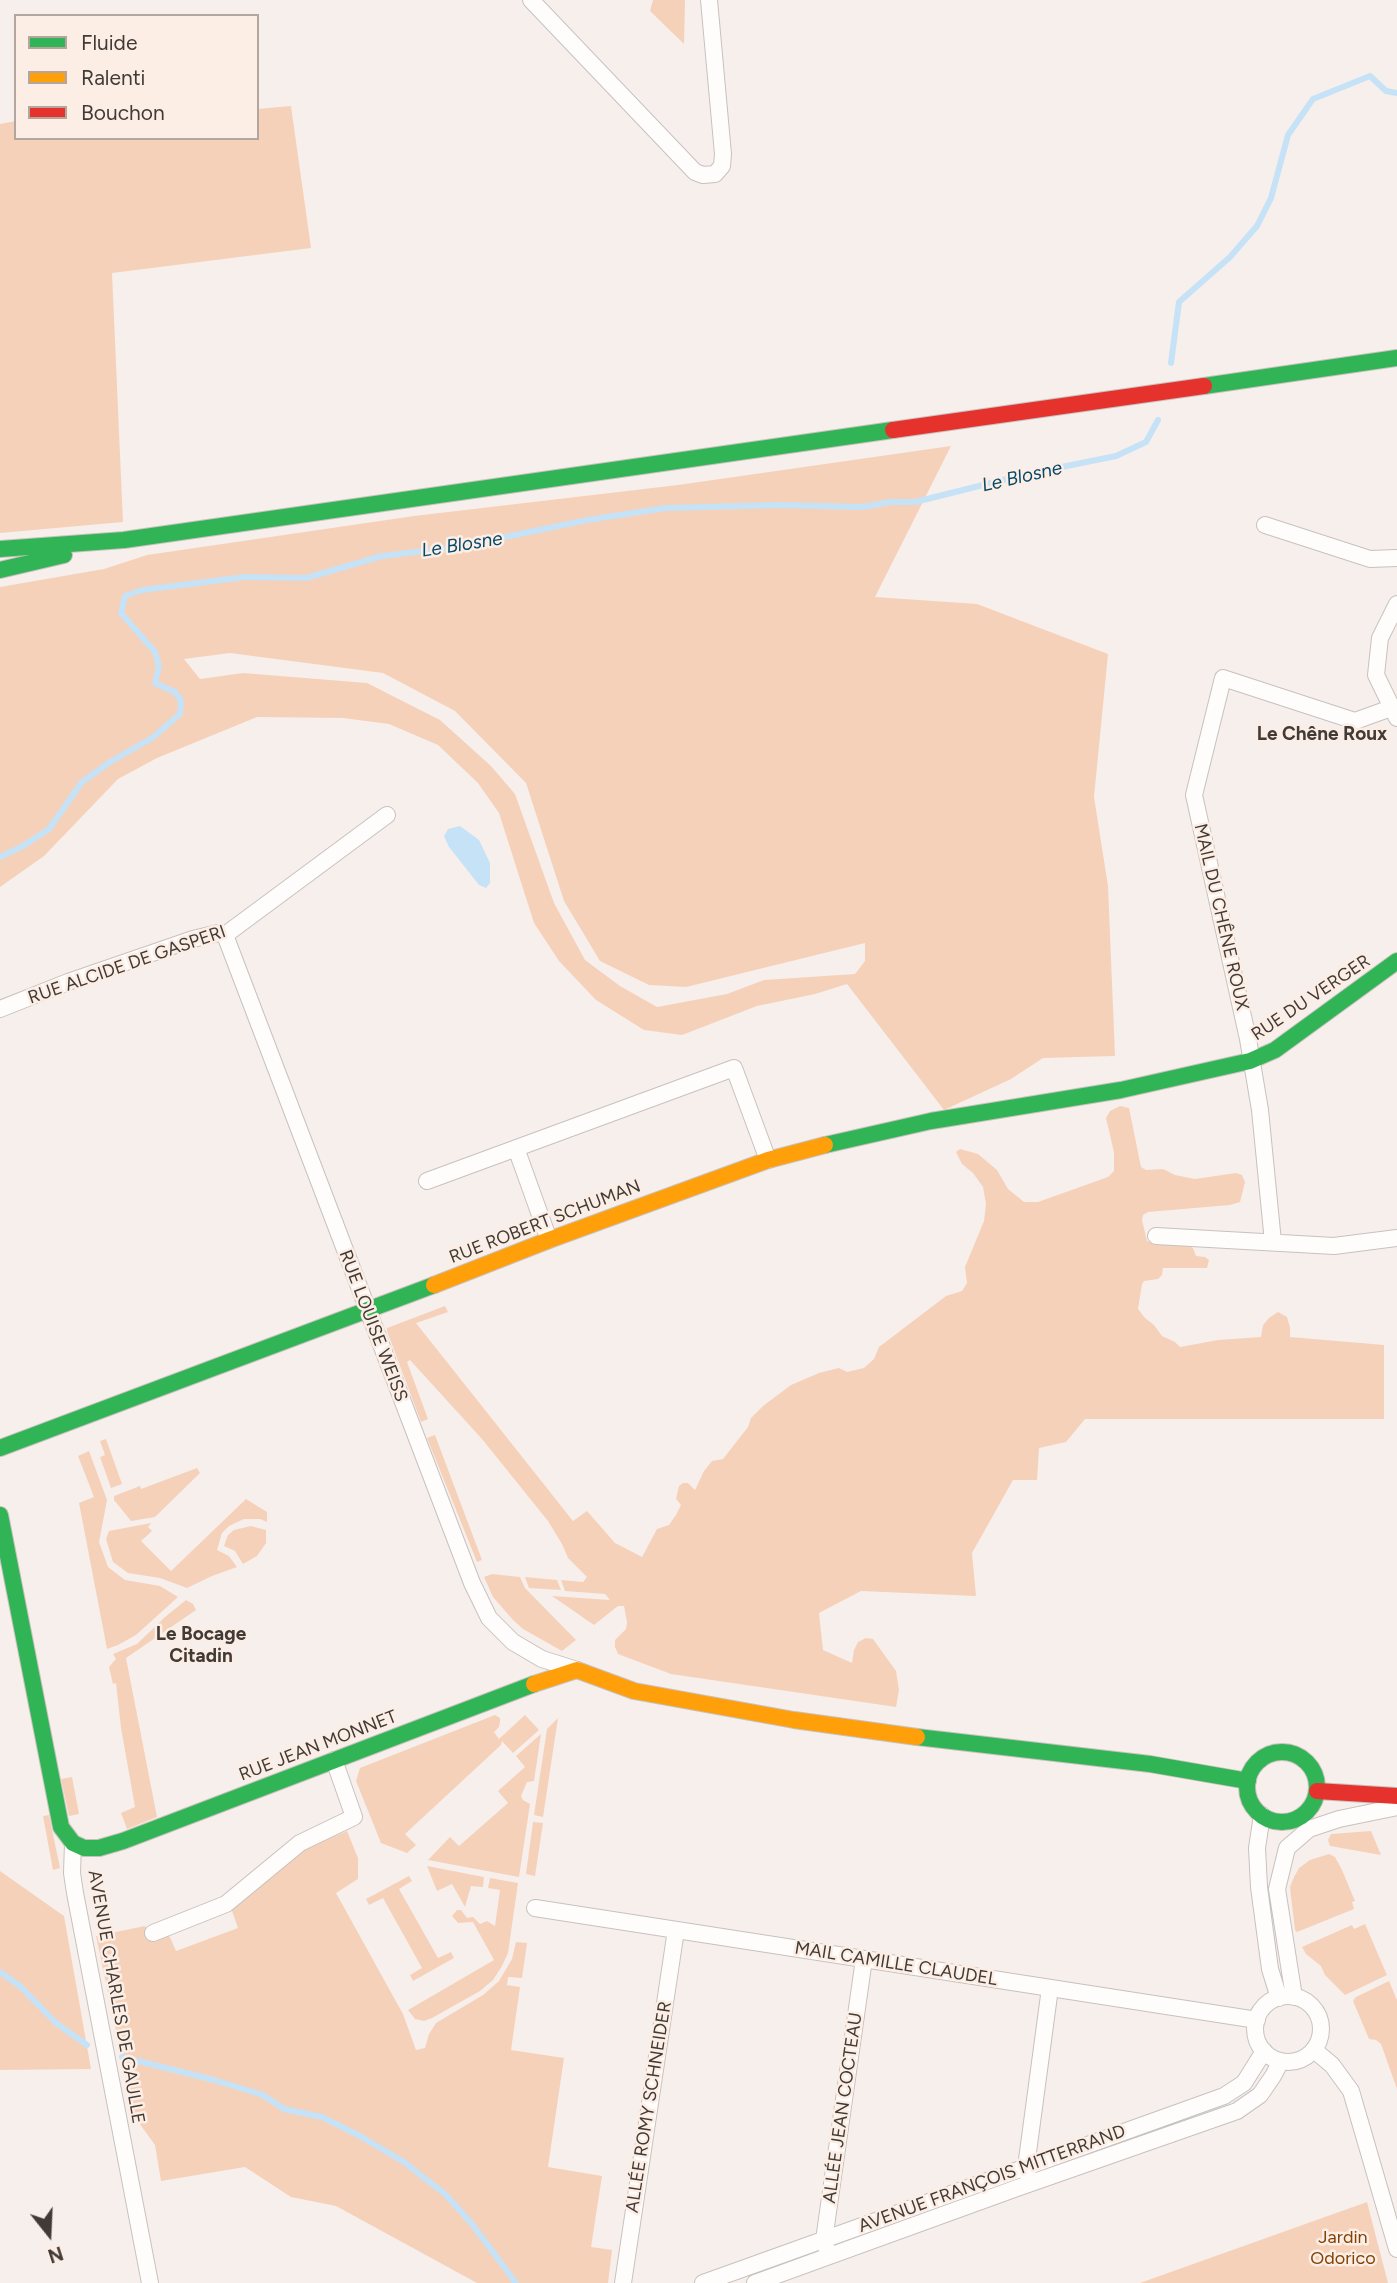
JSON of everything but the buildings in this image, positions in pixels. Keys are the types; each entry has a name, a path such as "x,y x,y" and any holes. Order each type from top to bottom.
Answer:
{"street":[{"path":"531,0 695,172 703,175 715,174 722,166 723,154 709,0"},
{"path":"0,549 124,540 1397,358"},
{"path":"1265,525 1370,559 1397,558"},
{"path":"0,570 124,540"},
{"path":"1394,713 1376,675 1380,638 1397,604"},
{"name":"MAIL DU CHÊNE ROUX","path":"1273,1242 1260,1110 1248,1039 1194,794 1223,678 1355,721 1394,713"},
{"name":"RUE ALCIDE DE GASPERI","path":"0,1009 68,982 206,935 225,935 387,815"},
{"name":"RUE LOUISE WEISS","path":"225,935 467,1572 489,1618 513,1642 542,1659 577,1670"},
{"name":"RUE DU VERGER","path":"1121,1090 1250,1061 1275,1050 1397,961"},
{"path":"427,1181 734,1068 768,1160"},
{"name":"RUE ROBERT SCHUMAN","path":"0,1448 768,1160 918,1124 1121,1090"},
{"path":"516,1148 549,1240"},
{"path":"1156,1236 1334,1246 1397,1238"},
{"name":"AVENUE CHARLES DE GAULLE","path":"0,1515 61,1827 73,1843 72,1873 75,1893 150,2283"},
{"path":"577,1670 634,1690 794,1720 871,1732 1150,1764 1248,1781"},
{"name":"RUE JEAN MONNET","path":"73,1843 84,1848 109,1846 577,1670"},
{"path":"1287,1752 1306,1761 1313,1769 1317,1779 1317,1791 1307,1812 1297,1819 1279,1822 1262,1815 1251,1803 1248,1781 1255,1765 1261,1759 1287,1752"},
{"path":"153,1933 226,1904 300,1843 354,1817 334,1760"},
{"path":"1317,1791 1397,1796"},
{"path":"1286,1997 1277,1889 1287,1848 1309,1829 1339,1819 1397,1807"},
{"path":"1262,1815 1257,1848 1259,1887 1270,1969 1286,1997"},
{"name":"MAIL CAMILLE CLAUDEL","path":"535,1908 1257,2020"},
{"name":"ALLÉE ROMY SCHNEIDER","path":"623,2283 676,1930"},
{"name":"ALLÉE JEAN COCTEAU","path":"830,2256 824,2240 864,1959"},
{"path":"1031,2183 1026,2166 1050,1988"},
{"path":"1286,1997 1311,2005 1321,2022 1319,2041 1314,2050 1299,2060 1281,2061 1264,2051 1255,2031 1257,2020 1269,2002 1286,1997"},
{"path":"1314,2050 1332,2065 1350,2091 1397,2249"},
{"name":"AVENUE FRANÇOIS MITTERRAND","path":"704,2283 1224,2096 1244,2083 1264,2051"},
{"name":"AVENUE FRANÇOIS MITTERRAND","path":"755,2283 1237,2111 1260,2095 1281,2061"}],"green space":[{"path":"653,0 685,0 684,44 650,11"},
{"path":"291,106 311,248 112,273 123,522 0,533 0,124 14,121 14,140 259,140 259,109"},
{"path":"951,446 875,597 977,604 1108,654 1094,797 1108,886 1115,1056 1043,1058 1011,1079 944,1110 847,984 815,994 757,1006 682,1035 644,1030 596,1000 559,961 534,923 499,813 478,783 438,745 389,724 343,718 257,717 157,758 118,779 44,856 0,887 0,587 104,569 147,555 414,516 678,485","holes":["230,653 383,673 455,711 526,783 564,901 600,961 649,985 686,987 865,943 865,961 855,974 764,980 727,994 657,1007 620,986 585,960 554,903 515,794 491,766 440,720 367,683 243,673 200,679 184,659"]},
{"path":"1120,1106 1129,1108 1141,1167 1146,1170 1163,1169 1175,1175 1195,1179 1236,1173 1242,1175 1245,1182 1240,1202 1148,1212 1143,1215 1147,1241 1156,1245 1187,1245 1193,1248 1196,1256 1209,1260 1207,1268 1163,1268 1158,1279 1144,1281 1138,1309 1145,1318 1162,1336 1180,1347 1218,1340 1261,1337 1263,1325 1278,1312 1287,1317 1290,1337 1384,1345 1384,1419 1085,1419 1066,1442 1039,1448 1037,1480 1013,1480 972,1553 976,1596 861,1591 819,1613 823,1650 852,1663 858,1642 866,1638 873,1639 896,1671 899,1690 896,1707 671,1674 618,1654 615,1640 626,1629 627,1622 624,1606 618,1606 594,1625 552,1596 610,1600 605,1594 565,1591 561,1580 583,1582 587,1577 568,1558 548,1521 482,1439 410,1360 407,1362 428,1419 421,1422 387,1328 445,1306 448,1312 416,1323 573,1521 587,1511 615,1543 642,1557 657,1529 669,1525 676,1515 681,1505 676,1499 679,1486 688,1483 695,1490 712,1461 723,1459 748,1427 751,1418 763,1406 791,1385 819,1373 839,1368 847,1372 864,1368 874,1359 879,1347 946,1296 962,1291 967,1283 965,1267 984,1221 986,1204 983,1187 962,1164 956,1152 960,1149 978,1154 997,1170 1008,1189 1024,1202 1038,1202 1108,1177 1114,1171 1114,1152 1106,1118 1110,1111"},
{"path":"435,1435 482,1560 477,1562 427,1438"},
{"path":"106,1439 122,1484 111,1488 100,1457 105,1455 100,1441"},
{"path":"89,1451 107,1500 99,1542 108,1567 125,1580 160,1586 178,1597 136,1635 107,1649 79,1503 94,1497 78,1456"},
{"path":"197,1468 200,1473 155,1517 131,1521 114,1500 114,1496"},
{"path":"246,1499 267,1512 267,1522 244,1519 229,1526 222,1533 217,1550 229,1556 237,1567 187,1588 160,1578 128,1573 113,1562 106,1539 109,1531 151,1523 148,1527 152,1531 141,1541 171,1571"},
{"path":"251,1526 266,1530 266,1543 257,1556 243,1564 235,1551 224,1546 228,1535 234,1530"},
{"path":"492,1574 520,1577 525,1588 576,1640 562,1651 523,1629 493,1597 484,1577"},
{"path":"525,1577 557,1580 561,1590 529,1588"},
{"path":"186,1600 193,1604 196,1610 126,1658 157,1817 127,1829 121,1813 135,1807 116,1683 113,1684 109,1667 116,1659 113,1654 137,1644"},
{"path":"495,1715 500,1718 499,1727 494,1732 499,1739 525,1715 539,1730 513,1753 502,1741 501,1745 405,1834 416,1845 407,1853 381,1843 356,1781 360,1768"},
{"path":"558,1718 543,1817 534,1815 547,1729"},
{"path":"541,1734 534,1781 527,1782 521,1796 530,1804 519,1877 428,1860 450,1837 459,1846 508,1803 498,1791 525,1767 516,1756"},
{"path":"72,1777 79,1814 69,1816 61,1779"},
{"path":"49,1815 60,1868 53,1870 43,1816"},
{"path":"533,1822 543,1823 535,1876 526,1874"},
{"path":"347,1831 358,1858 358,1879 336,1893 403,2014 416,2050 425,2048 436,2023 483,1995 499,1981 512,1959 516,1942 527,1943 522,1978 508,1977 507,1985 520,1987 511,2050 564,2058 548,2167 602,2176 591,2247 612,2250 608,2283 477,2283 336,2206 291,2197 245,2167 161,2181 155,2145 134,2116 96,1936 145,1926 152,1942 169,1935 176,1951 238,1928 231,1908 304,1849"},
{"path":"1371,1831 1381,1855 1330,1846 1328,1840 1331,1834"},
{"path":"1329,1854 1335,1857 1342,1870 1355,1901 1352,1902 1354,1909 1297,1932 1290,1887 1294,1877 1299,1868 1310,1860"},
{"path":"427,1866 484,1877 483,1887 471,1886 465,1907 452,1884 437,1891"},
{"path":"0,1871 64,1916 91,2069 0,2070"},
{"path":"409,1876 412,1881 399,1889 438,1958 451,1952 454,1958 413,1981 410,1975 422,1968 383,1898 369,1905 366,1899"},
{"path":"490,1878 518,1883 508,1953 502,1966 493,1980 480,1991 432,2018 424,2021 415,2019 408,2010 494,1960 473,1922 458,1923 452,1916 457,1910 461,1910 467,1918 473,1917 480,1924 487,1921 495,1926 500,1890 488,1888"},
{"path":"1365,1924 1387,1975 1345,1995 1302,1947 1352,1925 1354,1929"},
{"path":"1389,1981 1397,2000 1397,2089 1381,2044 1369,2039 1353,2001"},
{"name":"Jardin Odorico","path":"1367,2202 1388,2283 1140,2283"}],"water":[{"path":"460,826 479,840 490,863 490,883 486,888 479,885 449,847 444,836 448,829"}],"waterway":[{"name":"Le Blosne","path":"1171,363 1179,302 1230,257 1257,226 1271,198 1288,135 1313,99 1370,76 1386,91 1397,93"},
{"name":"Le Blosne","path":"0,857 49,829 82,782 152,738 180,714 181,701 175,692 155,683 159,666 155,652 121,613 125,596 142,590 245,577 306,578 382,556 457,547 587,520 666,508 778,505 863,507 890,502 915,502 1027,474 1116,456 1146,442 1158,420"},
{"path":"0,1972 20,1986 56,2023 87,2045"},
{"path":"122,2057 263,2095 284,2109 322,2117 360,2136 404,2162 445,2194 472,2224 516,2283"}],"traffic: fast":[{"path":"1204,386 1397,358"},
{"path":"0,549 124,540 893,430"},
{"path":"0,570 64,555"},
{"path":"825,1145 931,1121 1121,1090 1250,1061 1275,1050 1397,961"},
{"path":"0,1448 434,1285"},
{"path":"0,1515 61,1827 73,1843 84,1848 99,1848 123,1841 534,1684"},
{"path":"917,1737 1150,1764 1248,1781"},
{"path":"1282,1752 1307,1762 1317,1787 1307,1812 1282,1822 1257,1812 1247,1787 1257,1762 1282,1752"}],"traffic: slow":[{"path":"434,1285 768,1160 825,1145"},
{"path":"534,1684 577,1670 634,1691 794,1720 917,1737"}],"traffic: jam":[{"path":"893,430 1204,386"},
{"path":"1317,1791 1397,1796"}],"district":[{"name":"Le Chêne Roux","path":"1322,734"},
{"name":"Le Bocage Citadin","path":"201,1645"}]}
